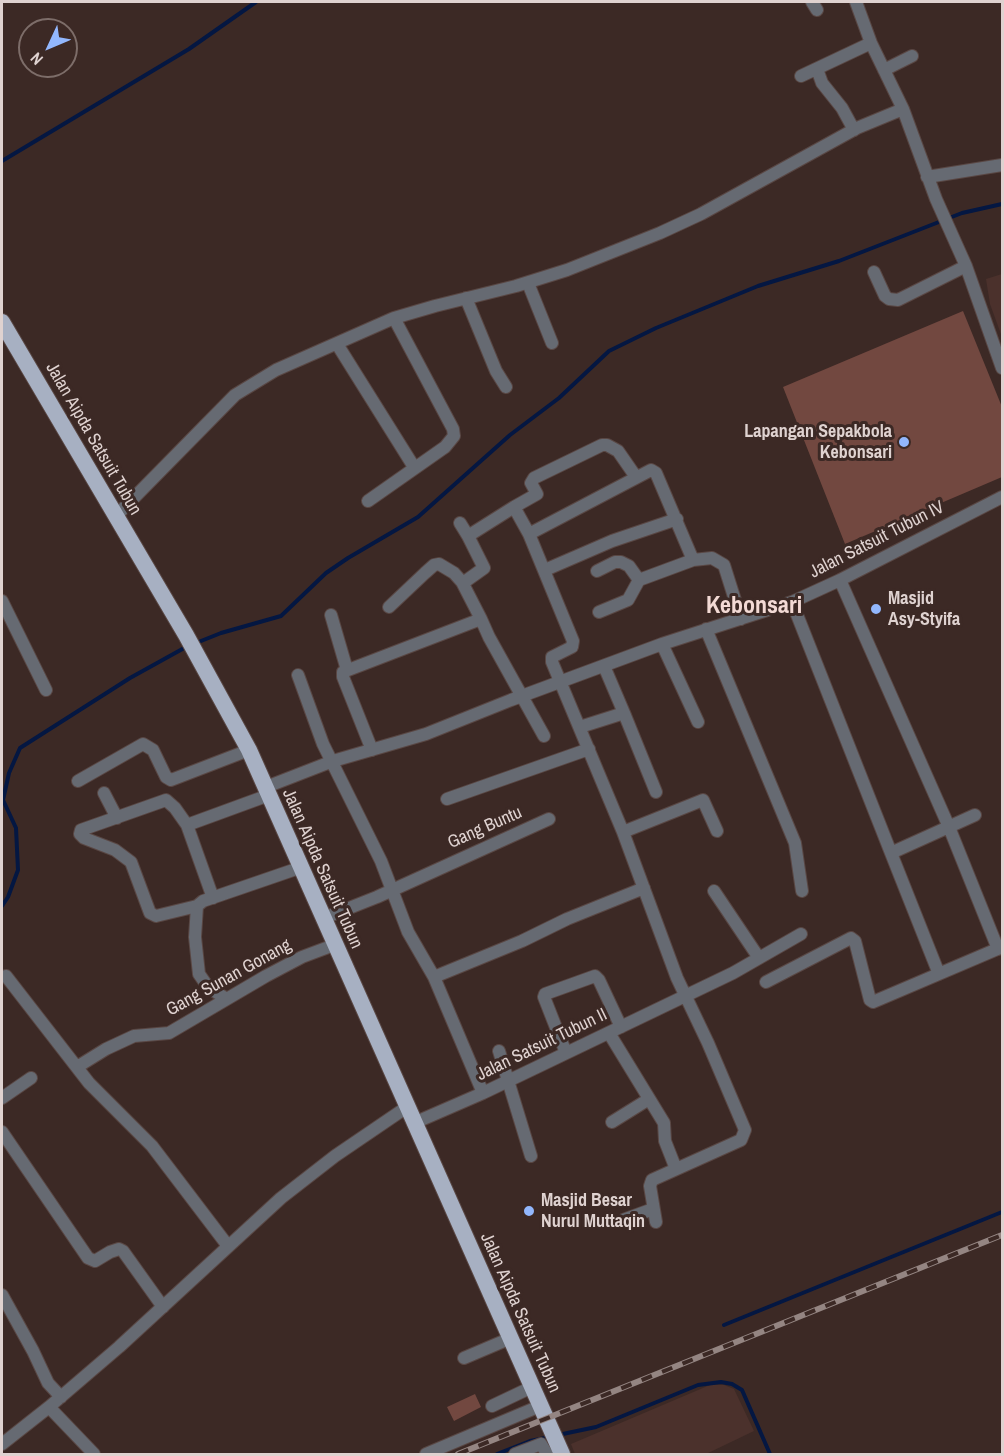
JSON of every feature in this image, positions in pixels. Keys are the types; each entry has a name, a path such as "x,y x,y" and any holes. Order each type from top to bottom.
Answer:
{"highway":[{"name":"Jalan Aipda Satsuit Tubun","path":"2,322 201,660 249,750 511,1338 540,1406 555,1450"}],"street":[{"path":"856,2 871,44 903,109 927,177 966,266 1002,368"},
{"path":"801,76 871,44"},
{"path":"884,70 912,56"},
{"path":"817,69 822,83 842,108 854,130"},
{"path":"115,517 235,395 276,370 394,318 528,283 567,270 701,214 854,130 903,109"},
{"path":"927,177 1002,165"},
{"path":"874,272 885,296 898,300 966,266"},
{"path":"528,283 552,343"},
{"path":"466,298 496,371 506,387"},
{"path":"368,501 445,447 454,436 453,429 394,318"},
{"path":"337,344 414,467"},
{"path":"468,536 537,494 531,483 534,478 602,445 613,447 618,451 636,477"},
{"path":"529,534 651,470 656,473 693,560"},
{"name":"Jalan Satsuit Tubun IV","path":"187,825 333,761 426,734 662,644 792,602 1002,497"},
{"path":"514,507 529,534 574,644 551,658 623,832 685,996 708,1043 743,1127 744,1133 741,1140 652,1180 650,1186 656,1222"},
{"path":"544,570 612,541 677,519"},
{"path":"460,523 484,568 463,583"},
{"path":"599,612 628,600 639,580 693,560 712,558 724,565 741,619"},
{"path":"597,571 618,561 629,566 639,580"},
{"path":"389,607 434,565 444,566 463,583 544,736"},
{"path":"766,982 851,938 855,941 871,1002 1000,948 949,826 840,580"},
{"path":"2,601 46,690"},
{"path":"792,602 939,974"},
{"path":"330,615 347,670"},
{"path":"372,750 343,672 481,619"},
{"path":"706,629 795,843 802,891"},
{"path":"662,644 698,722"},
{"path":"604,666 656,792"},
{"path":"298,675 323,744 381,861 408,932 434,977 483,1093"},
{"path":"580,727 624,713"},
{"path":"78,781 144,744 153,750 166,777 171,780 249,750"},
{"path":"447,799 590,749"},
{"path":"104,793 117,818"},
{"path":"213,898 187,825 166,800 81,830 80,834 84,838 115,850 131,862 150,913 156,916 197,906 203,901 213,898 302,867"},
{"path":"623,832 703,800 717,831"},
{"path":"891,853 975,815"},
{"name":"Gang Buntu","path":"324,918 391,891 549,819"},
{"path":"434,977 644,888"},
{"path":"714,891 759,958"},
{"path":"197,906 195,937 199,974 208,987 225,998"},
{"name":"Jalan Satsuit Tubun II","path":"414,1123 483,1093 685,996 801,934"},
{"name":"Gang Sunan Gonang","path":"77,1067 106,1049 134,1036 169,1033 225,998 302,957 334,945"},
{"path":"6,976 95,1089 152,1146 228,1246"},
{"path":"566,1053 543,997 545,994 591,977 597,977 621,1027"},
{"path":"609,1033 664,1123 665,1141 676,1168"},
{"path":"500,1051 531,1156"},
{"path":"2,1098 32,1078"},
{"path":"612,1122 649,1100"},
{"path":"2,1444 61,1397 299,1184 335,1156 407,1107"},
{"path":"2,1132 88,1258 95,1261 110,1252 119,1249 123,1251 163,1307"},
{"path":"623,1220 653,1209"},
{"path":"2,1295 48,1383 61,1397"},
{"path":"464,1358 511,1338"},
{"path":"492,1406 532,1387"},
{"path":"426,1455 540,1406"},
{"path":"49,1407 94,1455"},
{"path":"515,1455 541,1444 555,1450"}],"shaded area":[{"path":"1002,274 1002,337 990,304 986,279"},
{"name":"Lapangan Sepakbola Kebonsari","path":"963,311 1002,407 1002,477 845,544 783,387"},
{"path":"710,1385 724,1385 734,1389 754,1431 706,1454 575,1454 571,1444"},
{"path":"475,1394 481,1407 454,1421 447,1407"}],"waterway":[{"path":"2,161 189,49 256,2"},
{"path":"196,643 221,633 281,616 326,573 418,517 510,435 559,398 609,351 656,328 758,286 839,261 962,213 1002,204"},
{"path":"2,906 8,897 18,870 16,828 3,800 9,773 20,748 130,678 186,647"},
{"path":"724,1325 1002,1212"},
{"path":"558,1435 596,1427 698,1385 721,1382 732,1384 742,1390 770,1454"},
{"path":"497,1454 530,1441 550,1437"}],"railway":[{"path":"458,1454 1002,1235"}],"place":[{"name":"Lapangan Sepakbola Kebonsari","path":"904,442"},
{"name":"Masjid Asy-Styifa","path":"876,609"},
{"name":"Masjid Besar Nurul Muttaqin","path":"529,1211"}],"district":[{"name":"Kebonsari","path":"754,607"}]}
